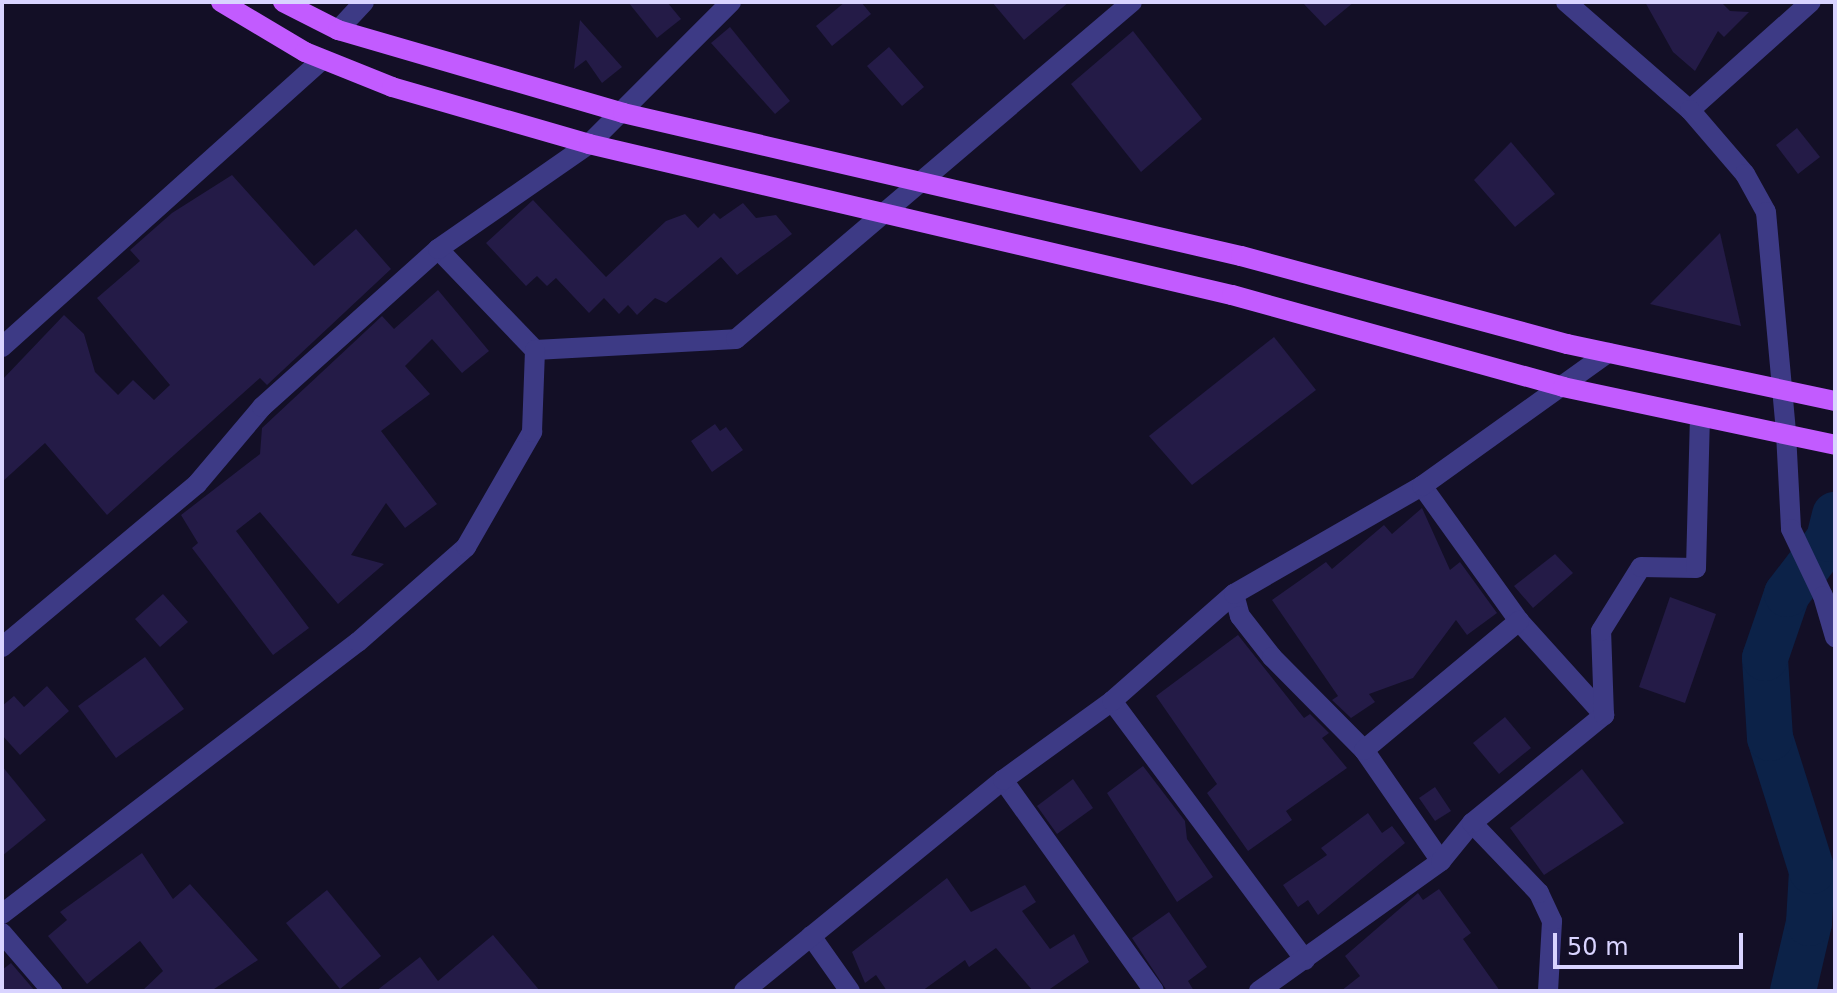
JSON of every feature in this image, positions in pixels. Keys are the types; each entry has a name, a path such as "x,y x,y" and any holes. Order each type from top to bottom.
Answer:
{"main road":[{"path":"221,2 322,60 392,87 589,144 1232,295 1563,387 1700,419 1786,433 1835,445"},
{"path":"283,2 338,30 623,113 1241,256 1608,353 1827,400"}],"street":[{"path":"338,30 364,2"},
{"path":"2,647 197,484 262,407 438,249 589,144 731,2"},
{"path":"535,350 736,339 886,215 1132,2"},
{"path":"1566,2 1690,110 1745,174 1766,212 1787,393 1791,529 1823,596 1835,637"},
{"path":"1690,110 1811,2"},
{"path":"2,347 322,60"},
{"path":"2,914 358,642 466,547 532,432 535,350 438,249"},
{"path":"744,991 1003,780 1112,701 1234,594 1422,486 1608,353"},
{"path":"1604,715 1601,631 1641,567 1696,568 1700,419"},
{"path":"1422,486 1519,621 1604,715"},
{"path":"1234,594 1240,616 1272,657 1364,750 1441,861"},
{"path":"1364,750 1519,621"},
{"path":"1112,701 1305,960"},
{"path":"1259,991 1441,861 1472,823 1604,715"},
{"path":"1003,780 1154,991"},
{"path":"1472,823 1539,893 1552,921 1548,991"},
{"path":"2,933 52,991"},
{"path":"811,936 850,991"}],"building":[{"path":"628,2 667,2 681,19 657,38"},
{"path":"845,2 861,2 871,14 832,46 816,26"},
{"path":"992,2 1069,2 1024,40"},
{"path":"1302,2 1354,2 1325,26"},
{"path":"1645,2 1721,2 1730,11 1749,12 1724,37 1718,31 1695,71 1673,52"},
{"path":"580,20 622,67 602,83 586,60 574,69"},
{"path":"730,27 790,101 775,114 711,43"},
{"path":"1133,31 1202,119 1141,172 1071,84"},
{"path":"889,47 924,87 902,106 867,66"},
{"path":"1797,128 1820,157 1798,174 1776,145"},
{"path":"1511,142 1555,194 1515,227 1474,180"},
{"path":"232,175 314,266 356,229 391,269 267,385 260,378 107,515 45,443 2,482 2,380 64,315 84,334 95,372 118,395 133,380 154,400 170,385 97,298 140,261 130,250 172,213"},
{"path":"533,200 606,277 666,221 685,214 698,228 714,213 720,219 743,203 756,218 776,215 792,234 737,275 721,257 666,303 655,298 637,315 628,305 619,314 604,298 589,313 556,278 547,286 537,276 526,286 486,243"},
{"path":"1720,233 1741,326 1650,304"},
{"path":"438,290 489,351 462,373 432,339 405,366 430,394 381,431 437,504 405,528 386,503 351,555 384,564 338,604 260,512 236,531 309,628 273,655 192,548 198,543 181,515 260,454 262,428 382,316 394,329"},
{"path":"1274,337 1316,390 1192,485 1149,436"},
{"path":"715,424 720,431 726,427 743,450 712,472 691,441"},
{"path":"1422,508 1450,570 1460,562 1497,613 1467,635 1456,620 1413,678 1369,694 1375,702 1351,718 1332,700 1338,696 1272,600 1326,562 1332,569 1384,525 1392,534"},
{"path":"1555,554 1573,573 1533,608 1514,586"},
{"path":"163,594 188,622 160,647 135,619"},
{"path":"1670,597 1716,614 1685,703 1639,687"},
{"path":"1238,635 1304,718 1310,714 1329,733 1322,738 1347,768 1286,811 1292,820 1248,851 1207,793 1217,784 1156,696"},
{"path":"145,657 184,709 116,758 78,706"},
{"path":"47,686 69,711 20,755 2,735 2,706 14,696 24,707"},
{"path":"1505,717 1531,748 1499,774 1473,743"},
{"path":"2,766 46,820 2,856"},
{"path":"1143,766 1185,821 1187,839 1213,877 1177,902 1107,793"},
{"path":"1582,769 1624,823 1544,875 1510,828"},
{"path":"1073,779 1093,808 1057,834 1037,806"},
{"path":"1435,787 1451,811 1435,821 1419,798"},
{"path":"1368,813 1382,833 1392,826 1405,843 1318,915 1308,900 1298,907 1283,885 1327,855 1321,848"},
{"path":"142,853 173,899 190,884 258,960 211,991 142,991 163,971 140,941 87,984 48,936 67,920 60,912"},
{"path":"947,878 971,912 1025,885 1036,902 1022,911 1050,949 1074,934 1089,962 1047,991 1033,991 996,948 969,967 965,960 922,991 887,991 876,975 865,983 852,952"},
{"path":"1439,889 1471,933 1463,939 1500,991 1341,991 1360,976 1345,956 1418,893 1423,900"},
{"path":"327,890 381,956 340,989 286,923"},
{"path":"1169,912 1207,967 1188,981 1194,991 1167,991 1132,938"},
{"path":"493,935 540,991 376,991 420,957 438,981"},
{"path":"11,963 35,991 2,991 2,970"}],"waterway":[{"path":"1793,991 1809,923 1812,871 1770,738 1765,658 1787,594 1829,539 1835,515"}]}
